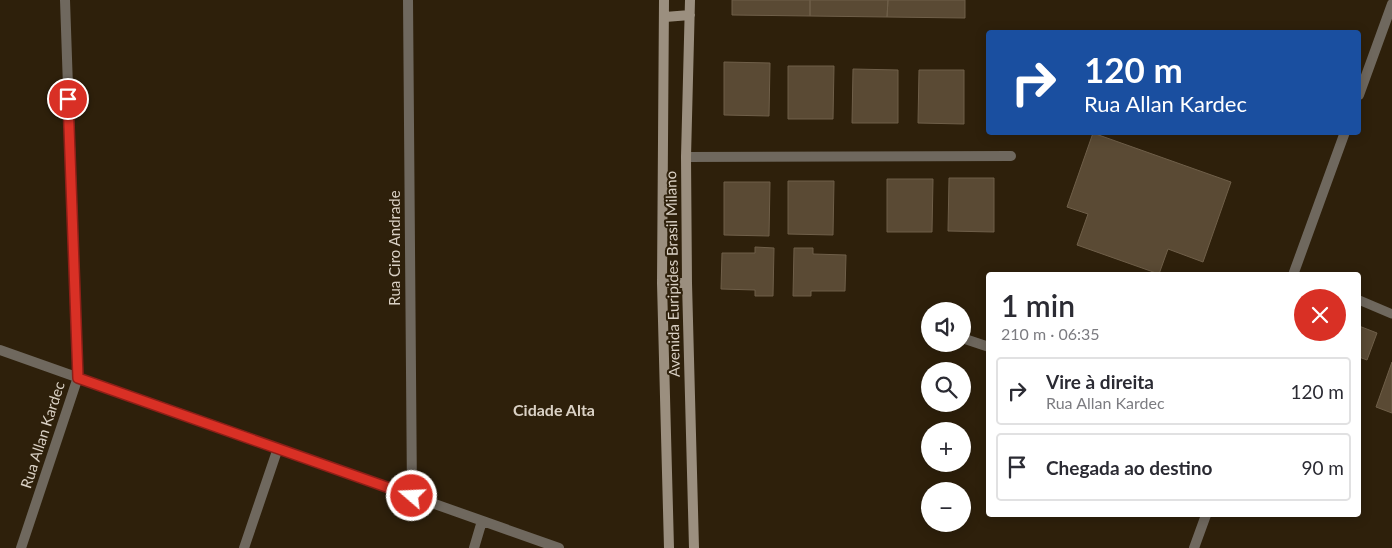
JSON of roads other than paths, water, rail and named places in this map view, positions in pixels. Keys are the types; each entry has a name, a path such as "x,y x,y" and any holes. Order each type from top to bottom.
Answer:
{"main road":[{"name":"Avenida Euripides Brasil Milano","path":"664,0 662,283 669,548"},
{"name":"Avenida Euripides Brasil Milano","path":"690,0 686,157 687,283 694,548"},
{"path":"664,17 690,15"},
{"path":"662,283 687,283"}],"street":[{"name":"Rua Allan Kardec","path":"21,548 78,378 65,0"},
{"name":"Rua Ciro Andrade","path":"408,0 412,496"},
{"path":"1361,89 1392,4"},
{"path":"1295,272 1344,135"},
{"path":"686,157 1011,156"},
{"path":"971,341 986,347"},
{"path":"0,350 559,548"},
{"path":"244,548 278,448"},
{"path":"1194,548 1205,517"},
{"path":"474,548 482,521"}],"lane":[{"path":"1361,301 1392,314"}],"district":[{"name":"Cidade Alta","path":"554,410"}]}
